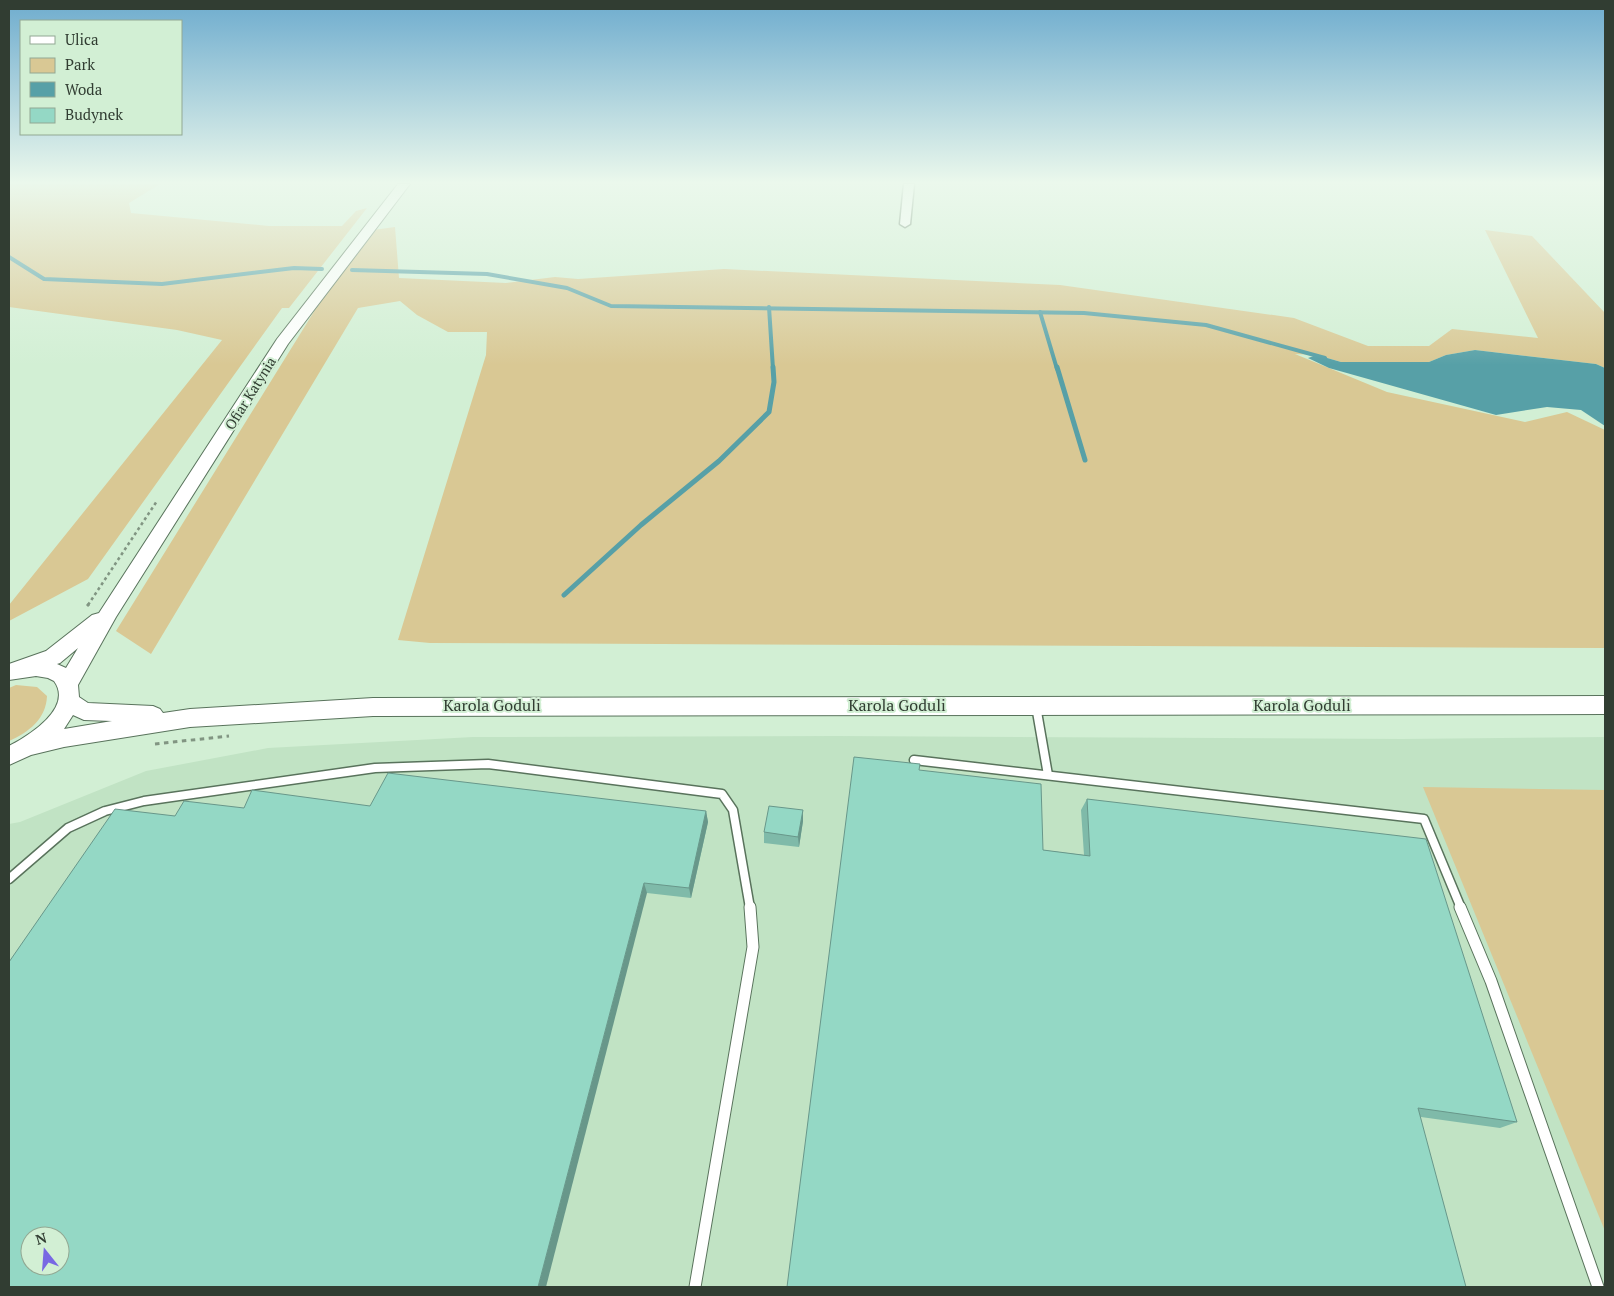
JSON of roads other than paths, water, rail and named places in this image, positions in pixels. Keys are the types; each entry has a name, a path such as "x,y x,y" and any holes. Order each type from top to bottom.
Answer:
{"street":[{"name":"Ofiar Katynia","path":"18,752 55,725 69,692 110,612 282,342 357,244"},
{"name":"Ofiar Katynia","path":"15,671 52,658 110,612"},
{"name":"Karola Goduli","path":"15,671 40,668 54,671 63,676 69,692 84,711 190,718"},
{"name":"Karola Goduli","path":"18,752 64,738 190,718 373,707 1605,705"}],"lane":[{"path":"1036,705 1048,775"},
{"path":"914,760 1424,819 1491,981 1598,1287"},
{"path":"9,879 68,828 105,811 144,801 375,768 488,764 722,794 733,810 753,927 753,947 695,1287"}],"water":[{"path":"1475,350 1596,364 1605,368 1605,426 1581,410 1547,407 1496,415 1329,368 1308,358 1317,355 1341,362 1429,362 1446,355"}],"waterway":[{"path":"9,257 44,279 162,284 294,268 322,269"},
{"path":"352,270 487,274 567,288 611,306 769,308"},
{"path":"769,308 1040,312"},
{"path":"769,308 773,369"},
{"path":"1040,312 1084,313 1206,325 1325,358"},
{"path":"1040,312 1057,369"},
{"path":"564,595 641,525 719,461 769,412 774,382 773,367"},
{"path":"1057,367 1085,460"}]}
